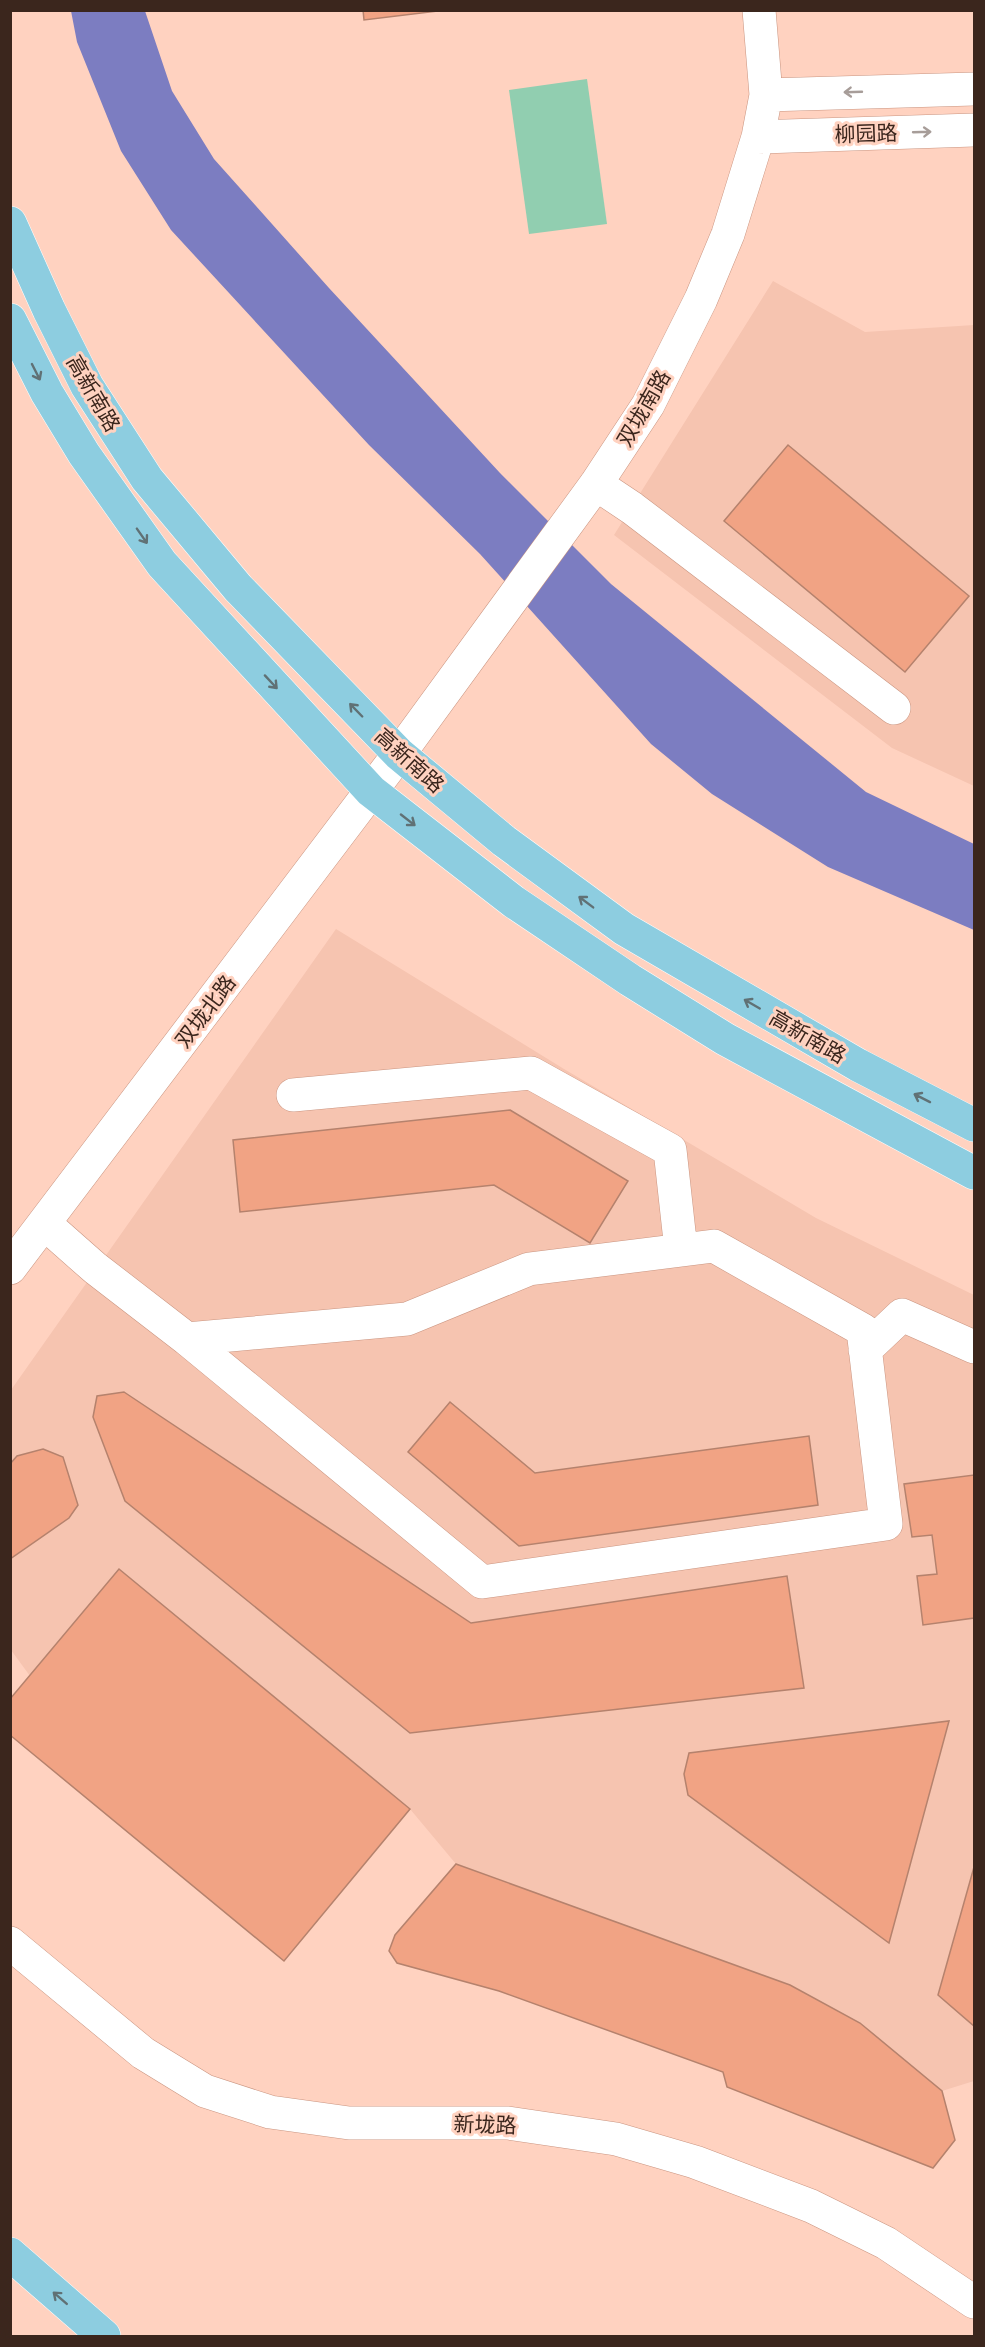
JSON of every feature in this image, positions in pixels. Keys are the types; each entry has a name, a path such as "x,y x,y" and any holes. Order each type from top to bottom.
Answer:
{"main road":[{"name":"高新南路","path":"10,224 87,387 147,479 238,588 399,754 504,841 624,929 858,1065 975,1125"},
{"name":"高新南路","path":"10,320 47,393 84,454 162,564 371,791 514,902 639,986 725,1039 975,1173"},
{"path":"10,2254 104,2337"}],"street":[{"name":"双垅南路","path":"399,754 589,493 648,405 701,299 728,234 758,137 766,95 759,10"},
{"name":"柳园路","path":"766,95 975,89"},
{"name":"柳园路","path":"758,137 975,130"},
{"path":"589,493 632,508 894,708"},
{"name":"双垅北路","path":"10,1268 399,754"},
{"path":"293,1095 531,1073 670,1150 681,1250"},
{"path":"44,1223 95,1268 187,1340 482,1581 886,1524 863,1330 714,1246 529,1269 406,1319 187,1340"},
{"path":"865,1350 902,1315 975,1347"},
{"name":"新垅路","path":"10,1943 143,2053 205,2091 270,2112 348,2123 508,2123 616,2139 695,2162 811,2206 886,2243 975,2302"}],"shaded area":[{"path":"773,281 865,332 974,325 974,786 892,748 614,535"},
{"path":"336,929 564,1069 816,1218 974,1295 974,1867 938,1995 974,2026 974,2081 942,2091 860,2023 790,1985 456,1864 410,1809 119,1569 30,1676 11,1650 11,1390"}],"green space":[{"path":"587,79 607,224 529,234 509,90"}],"water":[{"path":"71,11 145,11 172,91 214,159 329,288 500,473 611,584 866,792 974,844 974,930 828,867 712,794 651,744 480,554 369,445 171,230 121,151 77,42"}],"building":[{"path":"363,10 446,10 364,20"},
{"path":"788,445 969,596 905,672 724,521"},
{"path":"510,1110 628,1181 590,1243 494,1185 240,1212 233,1140"},
{"path":"124,1392 471,1623 787,1576 804,1688 410,1733 125,1501 93,1417 97,1396"},
{"path":"450,1402 535,1473 809,1436 818,1505 519,1546 408,1452"},
{"path":"43,1449 63,1457 78,1505 69,1518 10,1559 10,1464 17,1456"},
{"path":"974,1475 974,1618 923,1625 917,1576 937,1574 932,1535 912,1537 904,1484"},
{"path":"119,1569 410,1809 284,1961 10,1735 10,1699"},
{"path":"949,1721 889,1943 688,1795 684,1774 689,1753"},
{"path":"456,1864 790,1985 860,2023 942,2091 955,2140 933,2168 727,2087 723,2072 499,1991 397,1963 389,1951 395,1935"},
{"path":"974,1867 974,2026 938,1995"}]}
